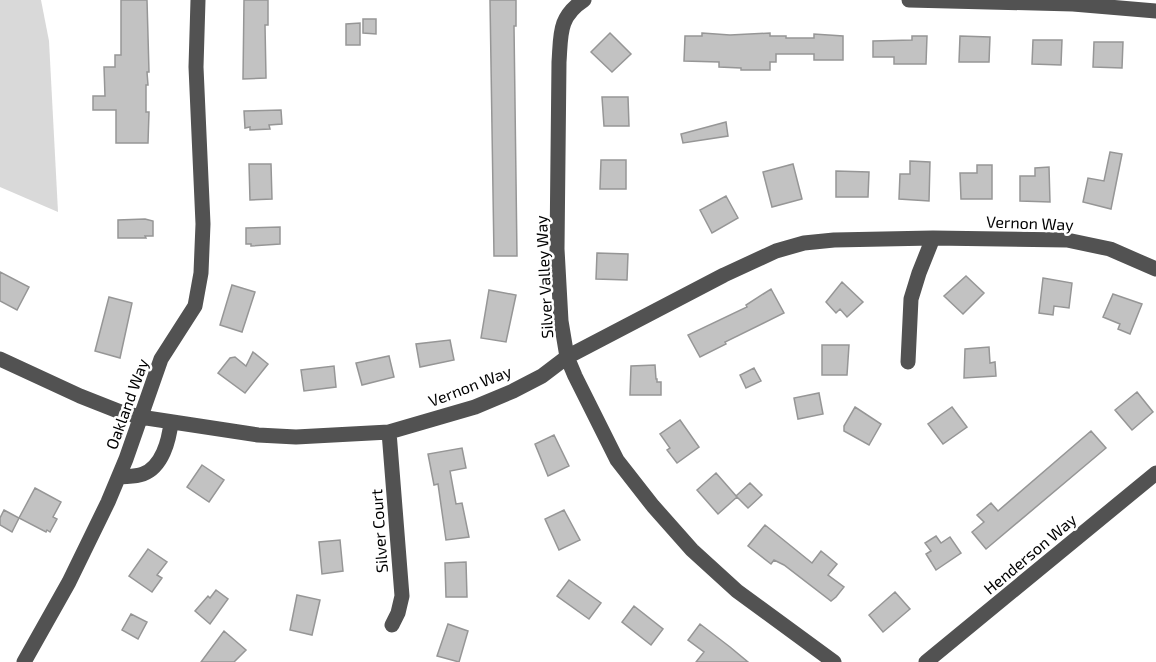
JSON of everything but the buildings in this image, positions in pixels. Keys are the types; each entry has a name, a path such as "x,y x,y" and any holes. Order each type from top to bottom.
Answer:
{"street":[{"name":"Oakland Way","path":"24,662 69,582 108,502 161,359 195,306 201,273 203,224 196,67 198,0"},
{"name":"Silver Valley Way","path":"584,0 572,8 564,18 561,34 558,97 557,249 561,321 567,357 593,415 617,460 653,506 692,550 737,591 834,662"},
{"path":"909,0 1072,4 1156,11"},
{"name":"Vernon Way","path":"0,359 80,396 140,417 258,435 334,436 388,432 475,407 513,391 542,376 567,357 724,275 776,251 804,243 834,240 933,238 1067,240 1110,249 1156,269"},
{"path":"908,362 911,299 933,238"},
{"path":"119,477 138,476 152,469 167,443 171,422"},
{"name":"Silver Court","path":"388,432 402,596 392,625"},
{"name":"Henderson Way","path":"926,662 1156,473"}],"shaded area":[{"path":"0,0 41,0 49,41 58,212 0,187"}]}
